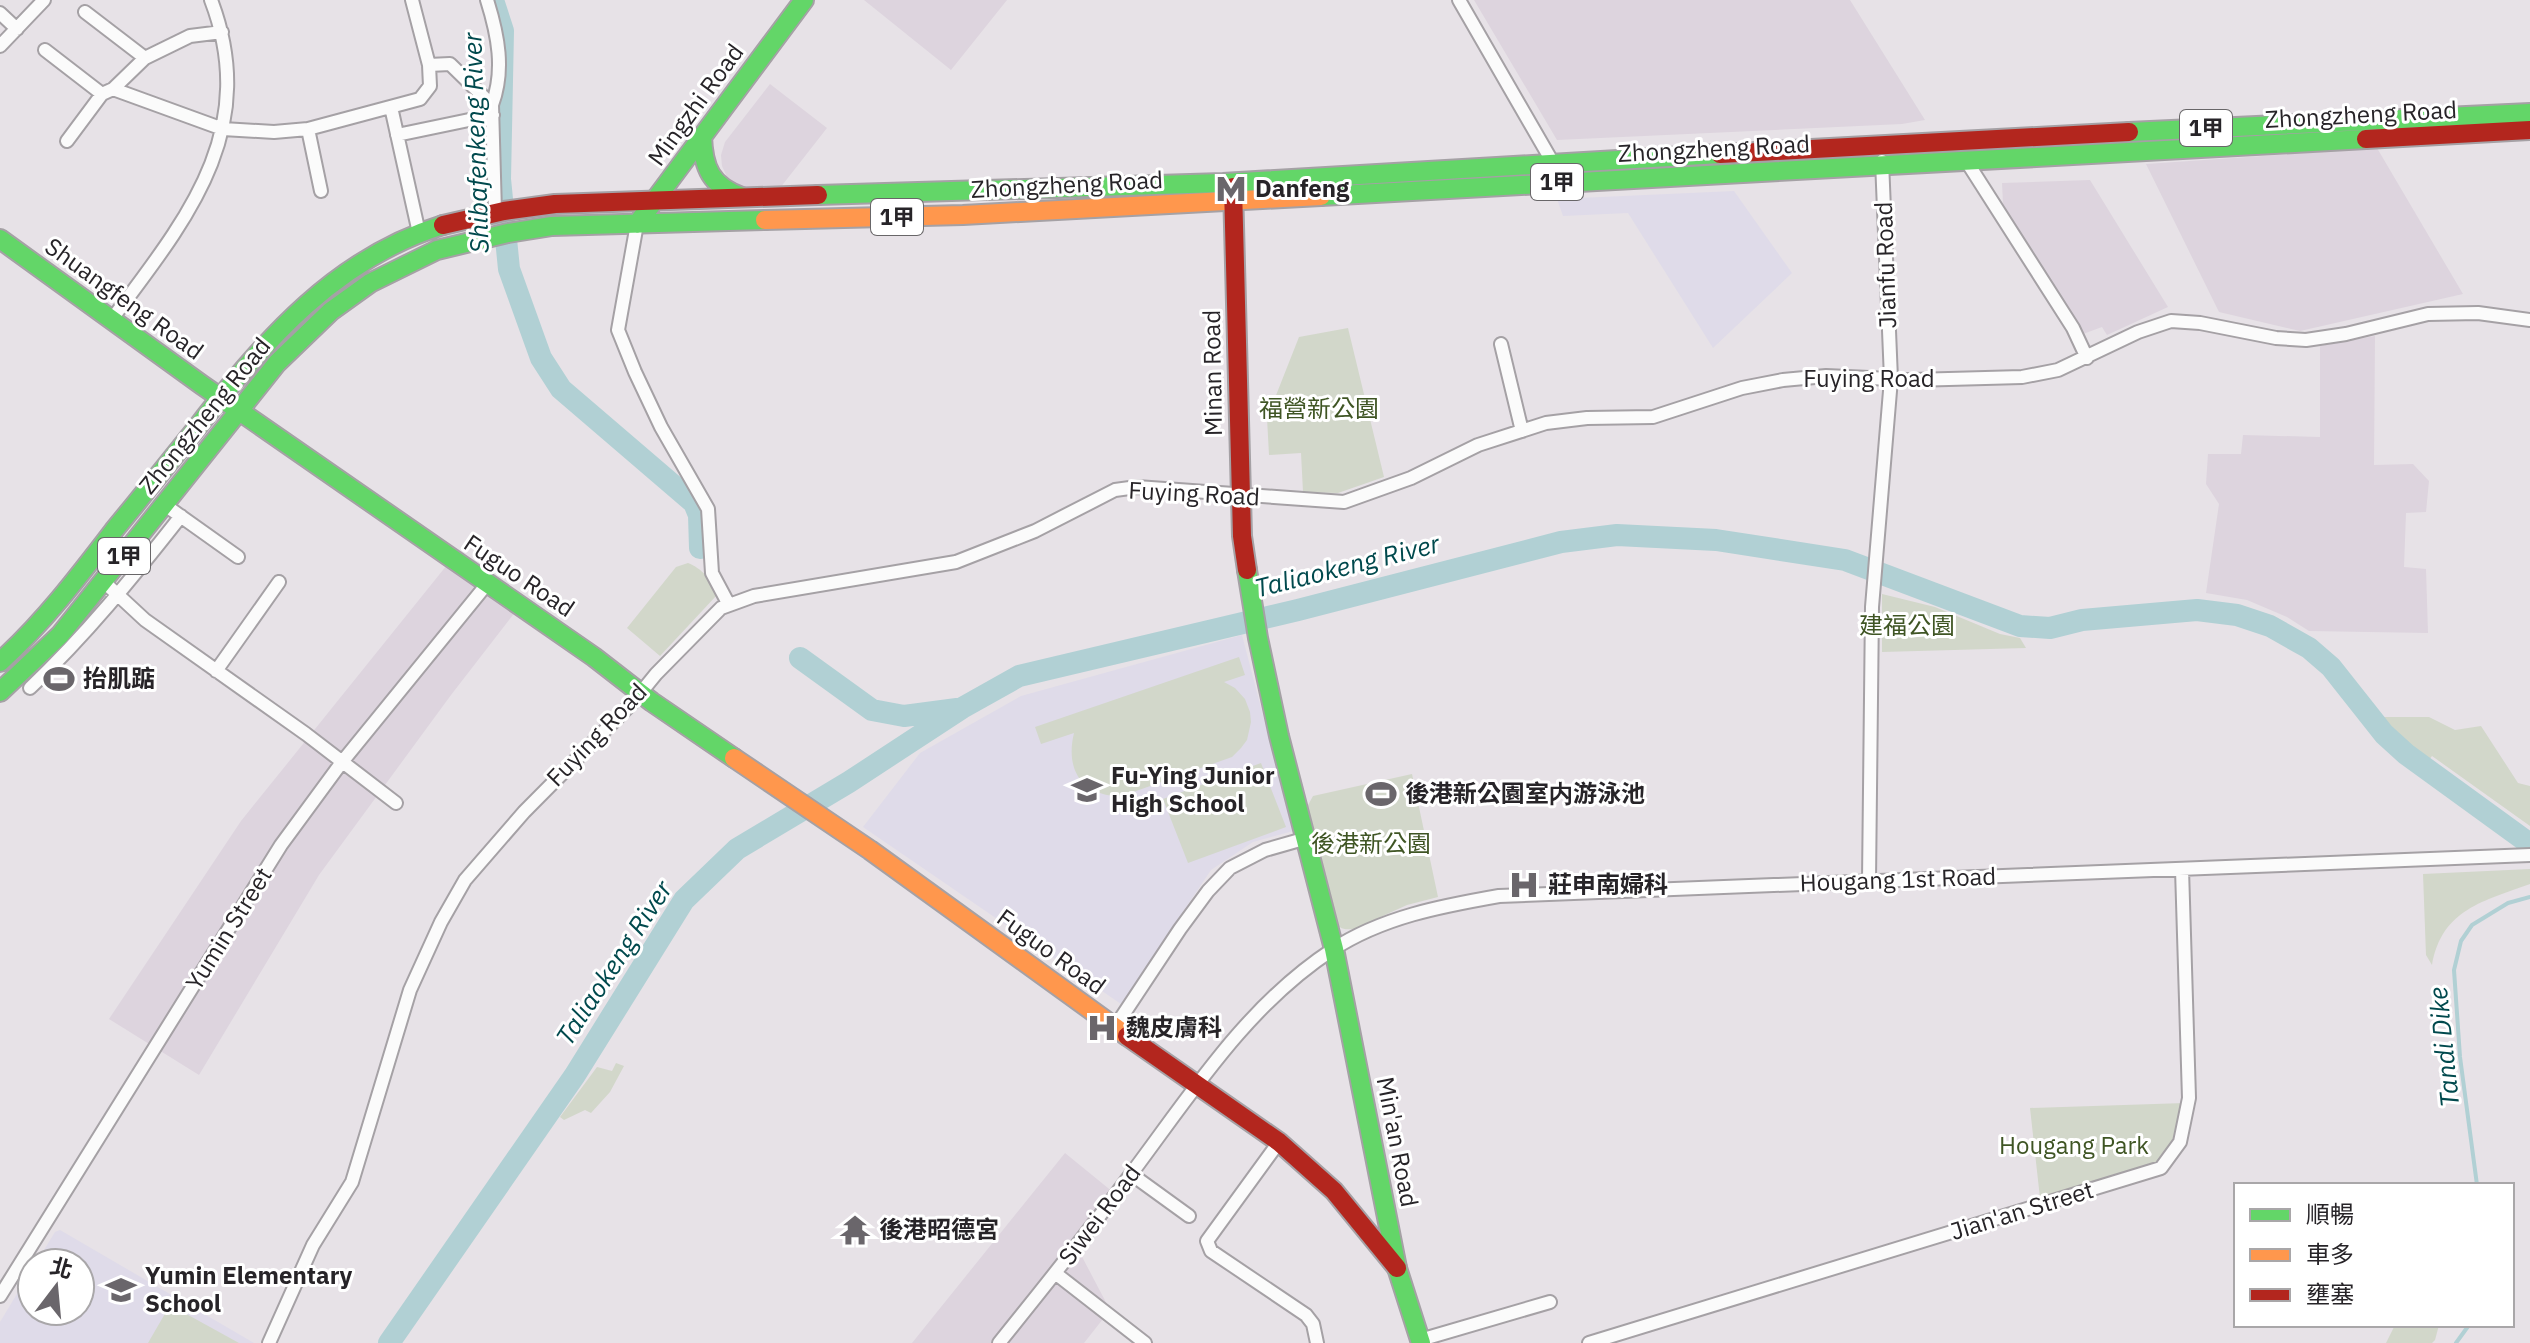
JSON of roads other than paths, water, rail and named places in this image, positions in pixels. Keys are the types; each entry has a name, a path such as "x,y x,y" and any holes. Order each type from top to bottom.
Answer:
{"main road":[{"path":"780,0 798,7"},
{"name":"Mingzhi Road","path":"637,224 798,7"},
{"name":"Zhongzheng Road","path":"0,692 60,635 306,330 370,282 440,249 495,235 552,226 963,215 1553,163 2530,113"},
{"name":"Zhongzheng Road","path":"0,662 50,613 286,319 331,281 381,251 419,233 495,212 547,204 656,199 1232,191 1967,162 2530,130"},
{"path":"702,136 706,171 715,184 728,193 747,198"},
{"name":"Minan Road","path":"1232,191 1245,562 1279,736 1307,838"},
{"name":"Shuangfeng Road","path":"0,239 220,398"},
{"name":"Fuguo Road","path":"220,398 851,837 1279,1142 1334,1191 1397,1268"},
{"path":"1307,838 1334,949"},
{"name":"Min'an Road","path":"1334,949 1397,1268 1421,1342"}],"street":[{"path":"0,46 44,0"},
{"path":"112,319 160,257 200,191 223,129 229,101 229,77 222,32 211,0"},
{"path":"45,50 108,91 223,129 274,132 308,129 420,99 427,93 431,78 429,65 412,0"},
{"path":"487,0 499,49 499,87 493,110 492,184 495,212"},
{"path":"1459,0 1553,163"},
{"path":"85,12 145,58"},
{"path":"0,13 17,29"},
{"path":"67,141 108,91 145,58 190,36 222,32"},
{"path":"429,65 450,64 493,110"},
{"path":"391,107 419,233"},
{"path":"397,135 493,110"},
{"path":"308,129 321,191"},
{"name":"Jianfu Road","path":"1869,881 1872,598 1891,379 1881,144"},
{"path":"1967,162 2073,328 2087,358"},
{"path":"637,224 618,330 661,427 708,509 712,573 728,603"},
{"name":"Fuying Road","path":"269,1343 313,1245 352,1182 410,990 441,922 465,880 524,812 728,603 956,562 1035,531 1115,490 1137,487 1344,502 1411,478 1478,445 1546,423 1587,418 1653,417 1742,388 1783,380 1826,376 1891,379 2022,377 2058,370 2138,332 2171,321 2306,340 2346,334 2428,314 2478,313 2530,320"},
{"path":"1501,344 1522,431"},
{"path":"165,505 238,557"},
{"path":"30,688 72,649 181,516"},
{"path":"104,582 145,620 396,803"},
{"path":"216,671 279,582"},
{"name":"Yumin Street","path":"0,1296 281,845 342,762 487,584"},
{"path":"1115,1027 1180,929 1208,891 1230,868 1265,850 1307,838"},
{"name":"Hougang 1st Road","path":"1197,1085 1280,989 1334,949 1382,924 1445,906 1499,896 2530,855"},
{"name":"Jian'an Street","path":"1589,1343 2161,1168 2180,1142 2189,1098 2182,869"},
{"name":"Siwei Road","path":"999,1343 1197,1085"},
{"path":"1279,1142 1208,1236 1211,1251 1306,1315 1313,1324 1317,1343"},
{"path":"1131,1174 1189,1216"},
{"path":"1055,1273 1145,1343"},
{"path":"1421,1342 1550,1302"}],"waterway":[{"name":"Shibafenkeng River","path":"493,0 503,31 500,179 509,269 541,358 561,389 694,503 699,515 700,548"},
{"name":"Taliaokeng River","path":"389,1343 575,1075 684,900 737,849 849,782 962,708 1019,676 1298,610 1561,542 1617,535 1716,540 1845,560 2020,626 2050,628 2082,620 2197,610 2237,615 2270,626 2309,648 2331,667 2384,734 2406,754 2530,844"},
{"name":"Shibafenkeng River","path":"800,658 872,710 904,716 957,709"},
{"name":"Tandi Dike","path":"2477,1183 2460,1057 2454,970 2461,941 2472,925 2508,903 2530,897"},
{"name":"Tandi Dike","path":"2456,1343 2468,1327"}],"place":[{"name":"Danfeng","path":"1231,189"},
{"name":"抬肌踮","path":"59,679"},
{"name":"Fu-Ying Junior High School","path":"1087,790"},
{"name":"後港新公園室内游泳池","path":"1381,794"},
{"name":"莊申南婦科","path":"1524,885"},
{"name":"魏皮膚科","path":"1102,1028"},
{"name":"後港昭德宮","path":"855,1230"},
{"name":"Yumin Elementary School","path":"121,1290"}],"park label":[{"name":"福營新公園","path":"1319,409"},
{"name":"建福公園","path":"1907,626"},
{"name":"後港新公園","path":"1371,844"},
{"name":"Hougang Park","path":"2074,1146"}]}
